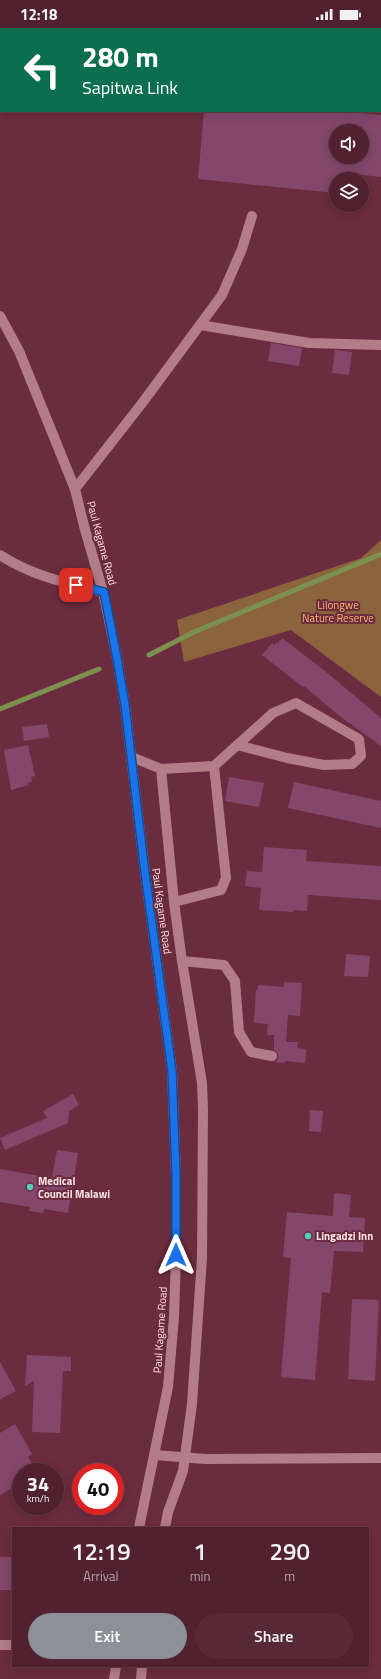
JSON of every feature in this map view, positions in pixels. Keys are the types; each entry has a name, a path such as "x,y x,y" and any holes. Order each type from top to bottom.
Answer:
{"street":[{"path":"76,489 143,402 222,295 242,249 252,216"},
{"name":"Paul Kagame Road","path":"0,316 19,351 76,489 84,526 104,592 117,658 132,757 144,865 172,1071 176,1166 174,1317 168,1386 139,1527"},
{"path":"200,325 310,343 381,345"},
{"path":"0,554 28,571 48,578 104,592"},
{"path":"132,757 161,769 214,766 237,745 273,713 296,704 359,739 361,756 352,764 324,765 288,758 237,745"},
{"path":"174,902 222,890 226,878 214,766"},
{"path":"161,769 174,902 202,1083 203,1109 202,1258 192,1404 183,1471 168,1512 165,1527"},
{"path":"182,961 224,965 235,981 239,1032 251,1052 272,1056"},
{"path":"155,1455 205,1459 381,1458"},
{"path":"0,1645 12,1645"},
{"path":"114,1679 116,1667"},
{"path":"141,1679 142,1667"}],"green space":[{"name":"Lilongwe Nature Reserve","path":"381,540 381,697 291,630 184,662 177,620 361,558"}],"building":[{"path":"204,112 352,112 381,115 381,177 369,176 369,172 329,172 329,192 198,179"},
{"path":"271,343 302,348 299,366 268,361"},
{"path":"335,350 352,352 349,375 332,373"},
{"path":"282,638 325,671 381,718 381,746 337,714 304,686 303,687 262,655 272,643 274,645 277,642 278,643"},
{"path":"47,724 49,737 24,741 22,727"},
{"path":"28,745 35,776 31,777 32,782 28,783 29,785 11,790 4,750"},
{"path":"229,777 264,783 259,807 225,801"},
{"path":"294,782 381,801 381,828 288,808"},
{"path":"264,847 307,850 306,861 381,866 381,900 308,895 307,911 293,910 293,912 259,910 261,888 245,886 247,871 262,872"},
{"path":"346,954 370,956 368,977 344,976"},
{"path":"284,982 302,983 300,1016 288,1015 286,1042 298,1042 297,1048 306,1049 305,1063 285,1061 285,1063 273,1062 277,1061 278,1057 278,1054 274,1050 274,1035 267,1035 268,1024 254,1023 256,990 258,990 258,985 284,987"},
{"path":"73,1094 79,1105 69,1111 68,1123 5,1150 0,1138 47,1118 43,1111"},
{"path":"310,1110 323,1111 321,1132 309,1131"},
{"path":"57,1150 78,1153 68,1213 44,1209 43,1213 29,1211 30,1207 0,1202 0,1169 52,1178"},
{"path":"334,1193 351,1195 349,1217 365,1218 363,1252 334,1251 330,1293 322,1292 315,1380 281,1377 291,1258 283,1257 287,1212 333,1216"},
{"path":"352,1299 379,1300 375,1381 348,1379"},
{"path":"27,1355 71,1357 71,1371 63,1371 60,1433 32,1432 34,1381 25,1386"},
{"path":"0,1362 16,1391 0,1399"},
{"path":"15,1424 32,1454 28,1457 32,1463 12,1463 12,1488 0,1495 0,1433"},
{"path":"0,1557 12,1557 12,1590 0,1590"}],"waterway":[{"path":"149,655 194,632 381,554"},
{"path":"0,709 99,669"}],"place":[{"name":"Medical Council Malawi","path":"30,1187"},
{"name":"Lingadzi Inn","path":"308,1236"}],"route":[{"path":"76,585 104,592 125,705 144,865 172,1071 176,1174 176,1255"}]}
